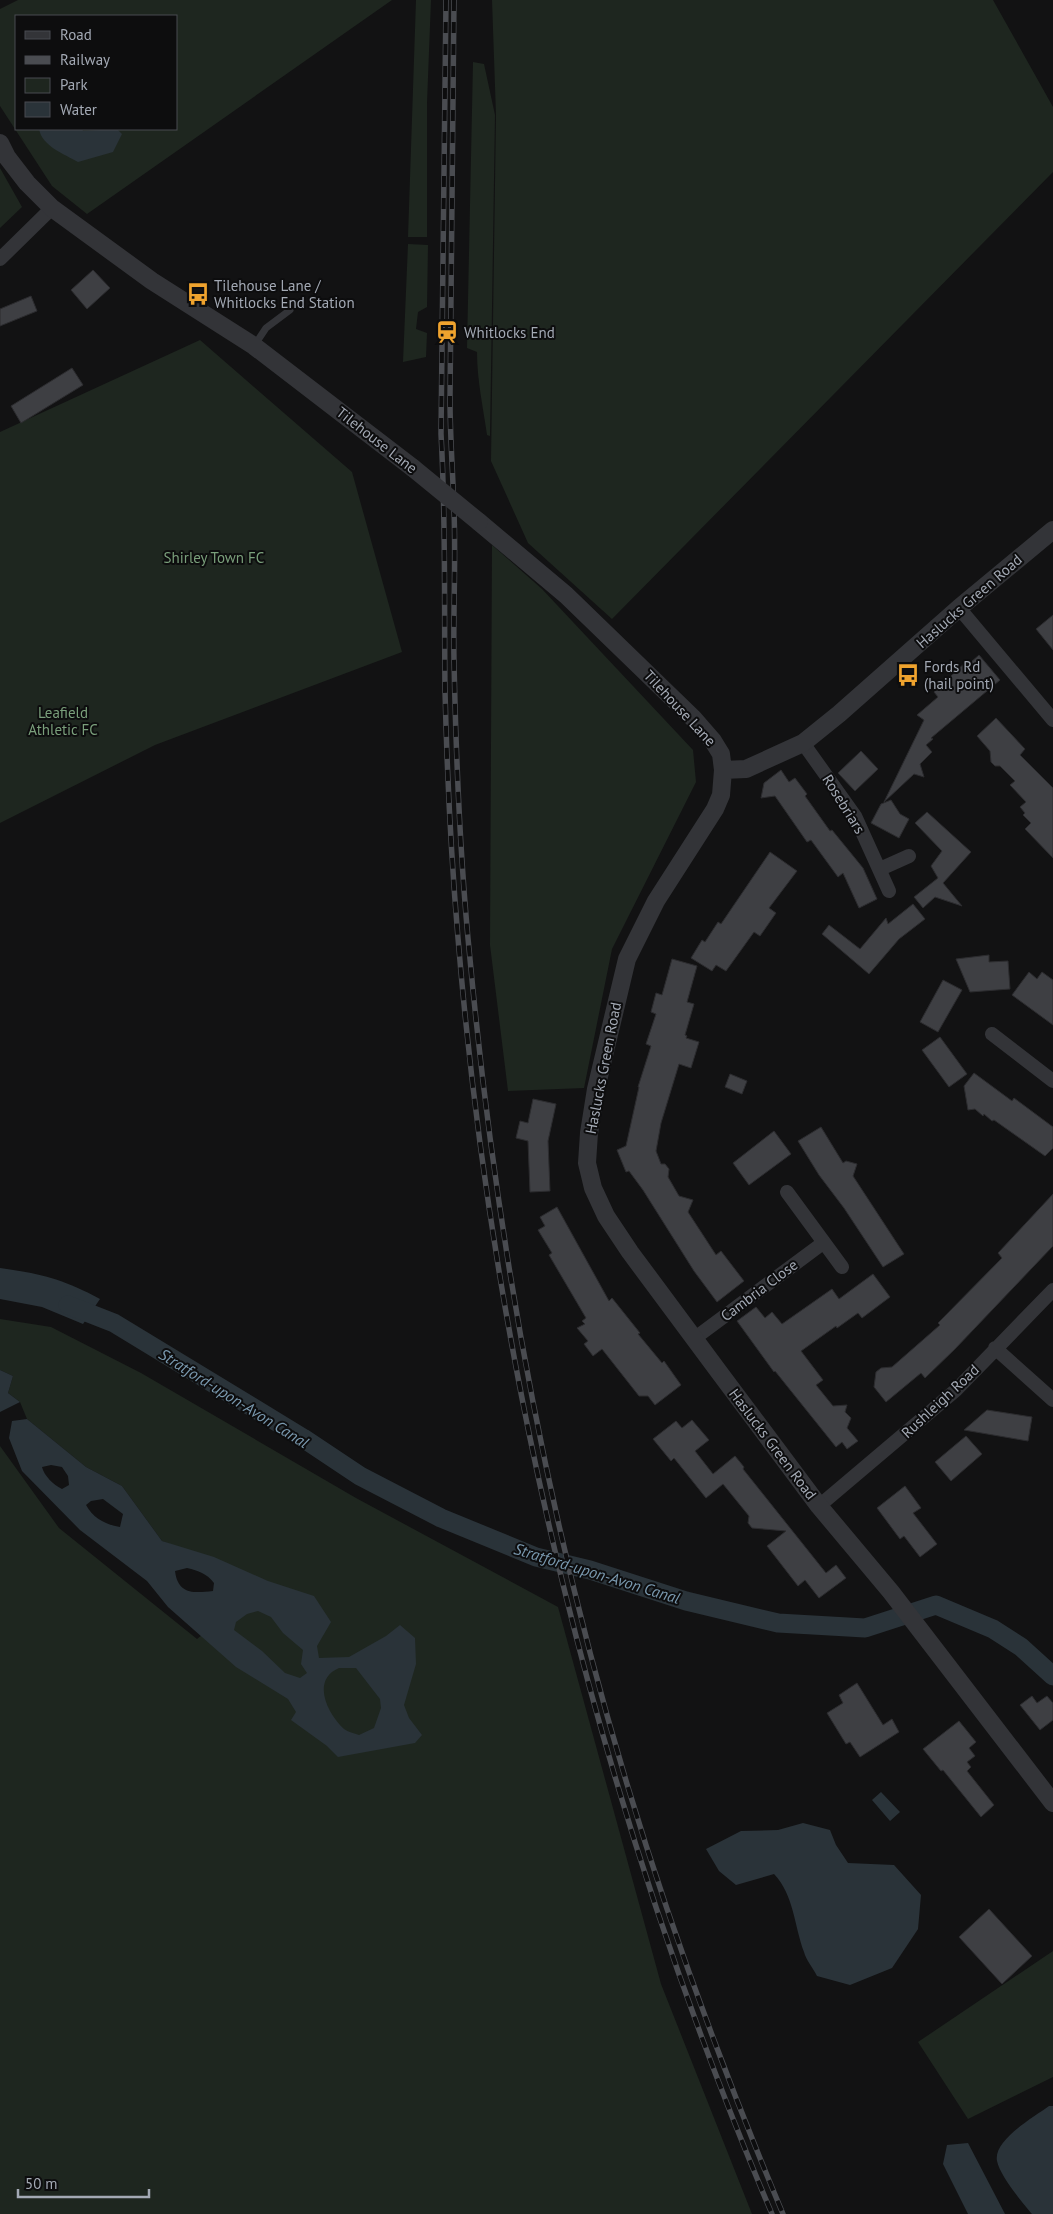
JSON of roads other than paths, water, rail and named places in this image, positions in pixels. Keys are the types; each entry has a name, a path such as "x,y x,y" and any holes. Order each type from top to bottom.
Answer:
{"street":[{"name":"Tilehouse Lane","path":"0,143 7,157 52,208 152,281 254,346 414,468 566,594 693,718 721,754 724,770"},
{"path":"0,259 52,208"},
{"name":"Haslucks Green Road","path":"1053,530 959,608 840,714 804,743 746,769 724,770 721,795 715,810 656,901 627,959 596,1089 587,1164 593,1188 606,1216 630,1252 819,1506 891,1592 1053,1803"},
{"path":"959,608 1053,720"},
{"name":"Rosebriars","path":"804,743 854,816 889,891"},
{"path":"880,869 909,856"},
{"path":"992,1034 1053,1081"},
{"path":"787,1192 842,1266"},
{"name":"Cambria Close","path":"695,1338 824,1242"},
{"name":"Rushleigh Road","path":"819,1506 956,1390 1053,1290"},
{"path":"995,1348 1053,1400"}],"lane":[{"path":"254,346 266,328 290,310"}],"water":[{"path":"39,130 118,130 122,134 113,152 78,162 49,145"},
{"path":"0,1268 52,1278 100,1299 83,1324 42,1307 0,1299"},
{"path":"0,1370 13,1376 8,1393 20,1402 0,1412"},
{"path":"27,1419 86,1467 122,1486 162,1541 214,1557 268,1581 314,1596 331,1622 317,1646 319,1658 349,1657 386,1636 400,1625 415,1638 416,1664 404,1705 409,1718 422,1735 415,1743 338,1757 327,1746 291,1720 296,1712 288,1699 236,1667 168,1607 147,1581 80,1530 22,1471 9,1438 12,1421","holes":["51,1465 62,1467 68,1476 69,1485 62,1489 47,1477 42,1467","103,1499 123,1514 120,1527 105,1523 96,1517 86,1505 91,1501","187,1568 202,1573 214,1583 213,1591 188,1591 180,1585 175,1571","258,1611 271,1617 283,1633 303,1650 301,1664 307,1673 300,1678 285,1673 262,1651 234,1630 236,1622 247,1614","339,1668 356,1668 380,1699 381,1708 374,1728 359,1735 344,1729 328,1706 324,1688 330,1673"]},
{"path":"881,1792 900,1812 890,1821 872,1800"},
{"path":"803,1823 830,1830 836,1845 848,1863 894,1865 921,1895 918,1929 892,1968 850,1985 817,1976 805,1955 790,1901 781,1882 774,1874 736,1885 719,1871 706,1849 741,1831 778,1830"},
{"path":"1049,2106 1053,2106 1053,2214 1032,2214 1002,2174 997,2161 997,2153 1008,2137"},
{"path":"968,2143 1005,2214 968,2214 943,2164 947,2145"}],"waterway":[{"name":"Stratford-upon-Avon Canal","path":"68,1305 114,1323 303,1438 360,1476 441,1518 536,1557 590,1570 686,1601 778,1623 865,1628 936,1605 993,1629 1021,1647 1053,1676"}],"railway":[{"path":"446,0 441,434 444,498 445,691 448,784 458,938 475,1102 498,1265 528,1427 564,1588 607,1748 655,1905 711,2061 772,2214"},
{"path":"454,0 450,427 455,530 454,642 456,735 461,847 467,922 481,1064 494,1168 528,1375 572,1581 598,1683 644,1839 680,1947 719,2054 783,2214"}],"place":[{"name":"Tilehouse Lane / Whitlocks End Station","path":"198,294"},
{"name":"Whitlocks End","path":"447,332"},
{"name":"Fords Rd (hail point)","path":"908,675"}],"park label":[{"name":"Shirley Town FC","path":"214,557"},
{"name":"Leafield Athletic FC","path":"63,720"}]}
